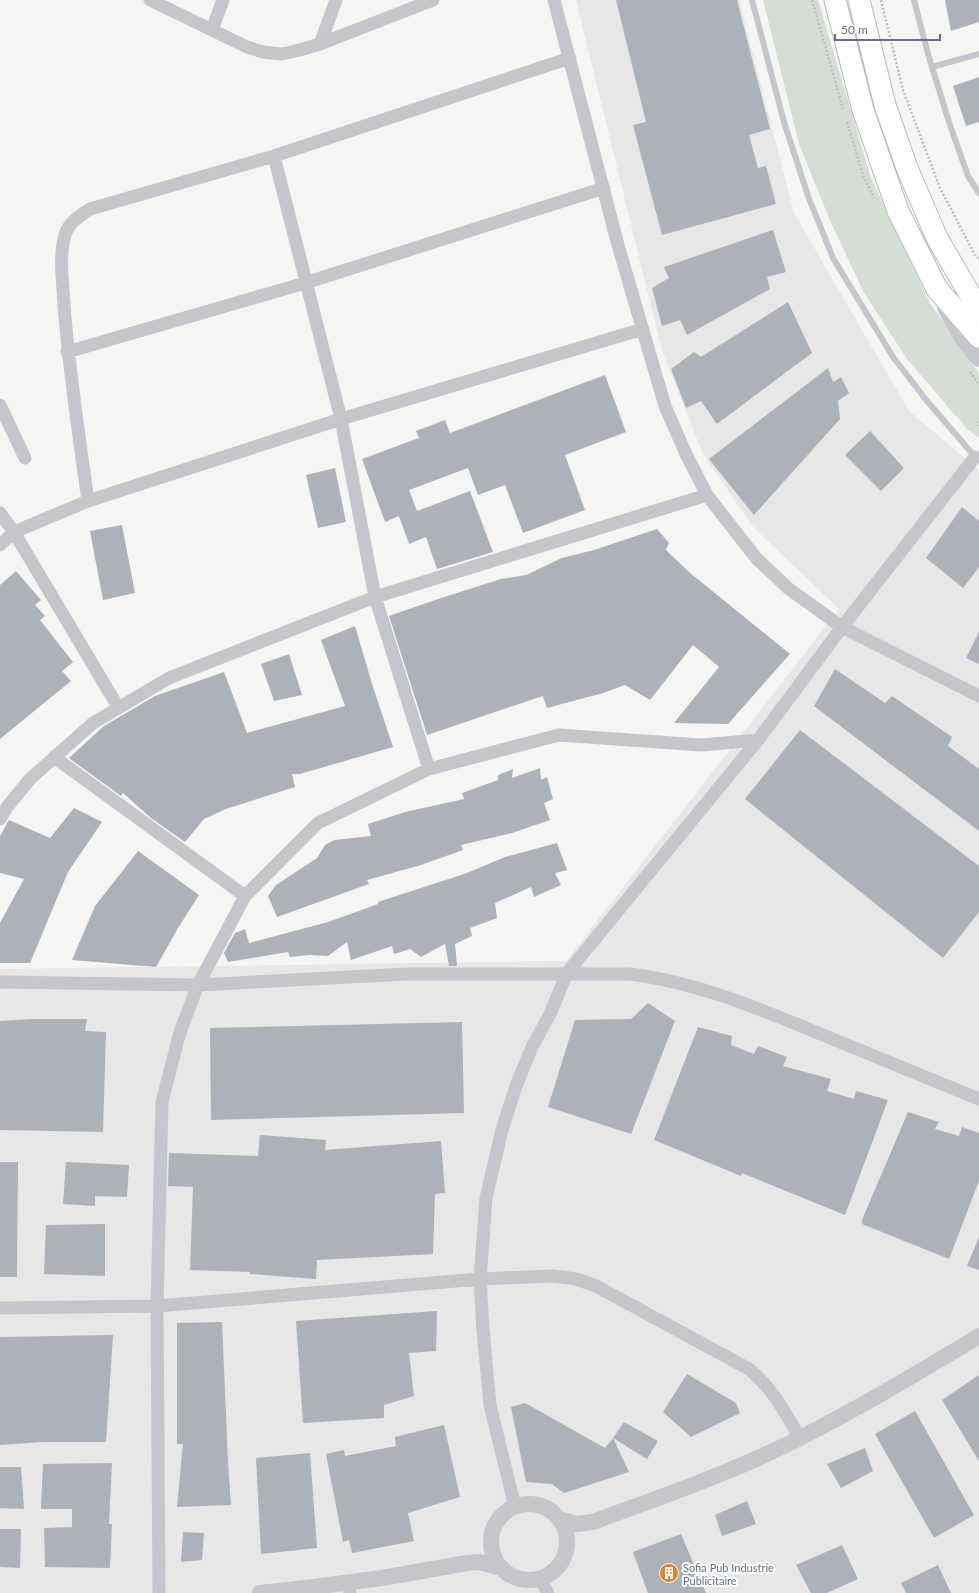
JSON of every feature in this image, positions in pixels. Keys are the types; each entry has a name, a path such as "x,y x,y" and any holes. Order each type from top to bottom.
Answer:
{"highway":[{"path":"835,0 863,110 898,211 937,289 979,337"},
{"path":"859,0 885,105 906,168 937,238 979,310"}],"street":[{"path":"150,0 247,47 264,52 282,54 320,44 407,5 433,0"},
{"path":"212,30 222,0"},
{"path":"320,44 336,0"},
{"path":"554,0 618,245 665,406 686,454 707,495 756,558 789,589 842,627 979,696"},
{"path":"88,501 68,352 62,268 63,249 67,231 77,217 90,209 274,156 570,58"},
{"path":"274,156 305,283 341,419 375,596 429,769"},
{"path":"68,352 305,283 604,188"},
{"path":"957,274 979,297"},
{"path":"937,289 952,321 970,350 979,360"},
{"path":"0,545 14,532 88,501 341,419 643,329"},
{"path":"0,405 25,458"},
{"path":"515,1507 490,1405 480,1279 486,1198 502,1130 516,1086 532,1047 550,1014 567,973 758,740 842,627 977,459"},
{"path":"0,819 7,807 30,779 93,723 169,678 375,596 707,495"},
{"path":"0,513 14,532 118,707"},
{"path":"159,1593 157,1306 162,1102 180,1032 198,985 245,896 318,823 429,769 559,735 701,745 758,740"},
{"path":"54,757 245,896"},
{"path":"0,982 198,985 407,974 630,974 659,978 696,988 774,1015 979,1099"},
{"path":"0,1308 157,1306 480,1279 554,1276 576,1279 596,1286 749,1369 763,1381 776,1397 800,1438"},
{"path":"559,1519 576,1524 593,1522 710,1479 800,1438 909,1378 979,1336"},
{"path":"527,1504 540,1505 559,1519 567,1538 566,1548 563,1558 550,1574 530,1580 519,1578 502,1568 493,1553 492,1536 494,1527 500,1518 515,1507 527,1504"},
{"path":"566,1548 579,1533 593,1522"},
{"path":"456,1564 476,1554 484,1548 492,1536"},
{"path":"260,1593 349,1588 382,1578 456,1564 479,1562 502,1568"},
{"path":"540,1578 548,1593"}],"lane":[{"path":"752,0 784,122 808,196 833,258 893,357 927,401 977,459"},
{"path":"914,0 949,122 968,176 979,193"},
{"path":"932,67 979,54"}],"path":[{"path":"881,0 903,90 940,188 975,255 979,259"},
{"path":"979,421 979,426"}],"shaded area":[{"path":"576,0 739,0 794,213 909,411 979,470 979,1593 0,1593 0,969 566,961 839,609 754,528 703,454 662,351"},
{"path":"763,0 818,0 871,178 930,303 979,373 979,438 968,430 907,359 863,291 829,218 799,144"}],"building":[{"path":"616,0 737,0 770,129 749,135 758,168 766,166 776,204 662,235 633,125 646,122"},
{"path":"945,0 979,0 979,22 951,31"},
{"path":"979,77 979,122 966,126 953,86"},
{"path":"773,230 786,272 767,277 770,289 687,335 680,320 662,326 652,288 669,278 664,267"},
{"path":"788,302 812,353 717,424 701,401 686,408 671,369 694,352 701,357"},
{"path":"828,368 833,382 841,377 849,393 838,401 840,419 754,515 709,459"},
{"path":"605,375 626,432 565,455 585,510 523,533 505,485 478,495 468,468 409,490 417,511 470,491 493,552 437,569 426,537 409,544 399,516 385,522 362,459 419,438 416,431 445,420 450,433"},
{"path":"870,431 904,468 881,491 845,455"},
{"path":"335,468 346,522 318,528 306,475"},
{"path":"962,507 979,521 979,567 963,588 926,558"},
{"path":"122,525 135,593 103,600 90,531"},
{"path":"657,529 669,543 666,550 689,572 790,654 728,724 674,723 719,667 693,645 650,700 625,685 603,693 547,708 543,696 427,735 389,616 501,579 526,575 562,558 594,550"},
{"path":"16,571 41,600 35,605 45,616 40,620 73,662 62,671 71,681 0,739 0,585"},
{"path":"355,626 393,747 300,774 292,774 295,787 226,809 204,819 185,842 151,818 123,793 121,796 69,758 104,726 155,696 224,672 247,733 345,706 321,640"},
{"path":"979,632 979,664 966,658"},
{"path":"289,654 302,695 274,701 261,664"},
{"path":"835,669 885,703 892,696 952,737 948,746 979,769 979,831 814,706"},
{"path":"800,730 979,866 979,912 943,958 745,799"},
{"path":"540,768 541,780 547,777 553,799 544,803 550,820 512,833 461,845 463,850 421,865 367,880 369,884 277,917 268,896 276,885 317,858 325,845 334,840 371,836 368,824 405,812 464,799 462,793 498,780 498,775 513,769 512,778"},
{"path":"74,808 102,822 68,872 30,963 0,963 0,923 24,879 0,873 0,836 9,820 50,838"},
{"path":"557,843 567,870 555,873 561,885 534,897 531,887 495,903 497,918 470,928 472,936 455,944 457,966 449,966 445,944 421,957 410,949 394,954 392,946 351,960 347,942 328,956 310,955 290,957 288,952 228,962 224,953 235,933 245,929 249,943 328,922 378,904 378,902 467,873 505,857"},
{"path":"138,851 199,895 156,967 72,960 95,906"},
{"path":"648,1003 675,1021 631,1134 548,1107 575,1020 631,1019"},
{"path":"33,1019 87,1019 85,1031 106,1032 103,1132 0,1130 0,1021"},
{"path":"462,1022 464,1113 211,1120 210,1028"},
{"path":"698,1027 732,1036 731,1045 754,1054 758,1046 787,1057 783,1066 831,1079 827,1091 854,1099 856,1091 888,1100 845,1215 742,1173 741,1176 654,1140"},
{"path":"908,1112 939,1122 935,1129 959,1136 962,1127 979,1133 979,1181 949,1259 862,1224 862,1220"},
{"path":"260,1135 326,1140 325,1150 441,1141 445,1193 435,1194 433,1254 317,1260 316,1279 250,1274 250,1272 190,1270 193,1187 168,1186 169,1153 258,1156"},
{"path":"0,1162 18,1162 17,1277 0,1277"},
{"path":"66,1162 129,1165 127,1197 95,1196 95,1206 63,1204"},
{"path":"105,1224 105,1276 44,1274 46,1225"},
{"path":"979,1237 979,1270 967,1266"},
{"path":"437,1311 436,1351 409,1353 414,1396 384,1405 384,1418 303,1423 296,1321"},
{"path":"222,1322 231,1505 177,1507 183,1444 177,1444 177,1323"},
{"path":"113,1335 106,1442 42,1442 0,1445 0,1337"},
{"path":"687,1374 736,1403 740,1413 691,1437 663,1412"},
{"path":"979,1375 979,1461 942,1400"},
{"path":"525,1403 605,1448 613,1438 629,1472 564,1493 552,1484 526,1482 511,1407"},
{"path":"915,1411 974,1515 934,1538 875,1434"},
{"path":"624,1422 658,1441 647,1459 613,1438"},
{"path":"444,1425 460,1497 408,1513 414,1541 352,1553 349,1540 343,1542 326,1454 344,1450 345,1456 396,1446 395,1437"},
{"path":"865,1448 873,1471 841,1488 827,1464"},
{"path":"310,1453 317,1548 261,1554 256,1458"},
{"path":"112,1463 109,1524 112,1524 110,1568 45,1567 44,1528 72,1527 72,1509 41,1509 43,1464"},
{"path":"0,1467 21,1467 24,1509 0,1508"},
{"path":"747,1501 756,1524 722,1536 715,1515"},
{"path":"0,1529 21,1529 20,1568 0,1567"},
{"path":"183,1532 204,1533 202,1560 181,1562"},
{"name":"Sofia Pub Industrie Publicitaire","path":"681,1534 706,1593 648,1593 633,1552"},
{"path":"842,1545 858,1579 827,1593 811,1593 796,1565"},
{"path":"938,1565 951,1593 906,1593 901,1583"}],"place":[{"name":"Sofia Pub Industrie Publicitaire","path":"669,1573"}]}
